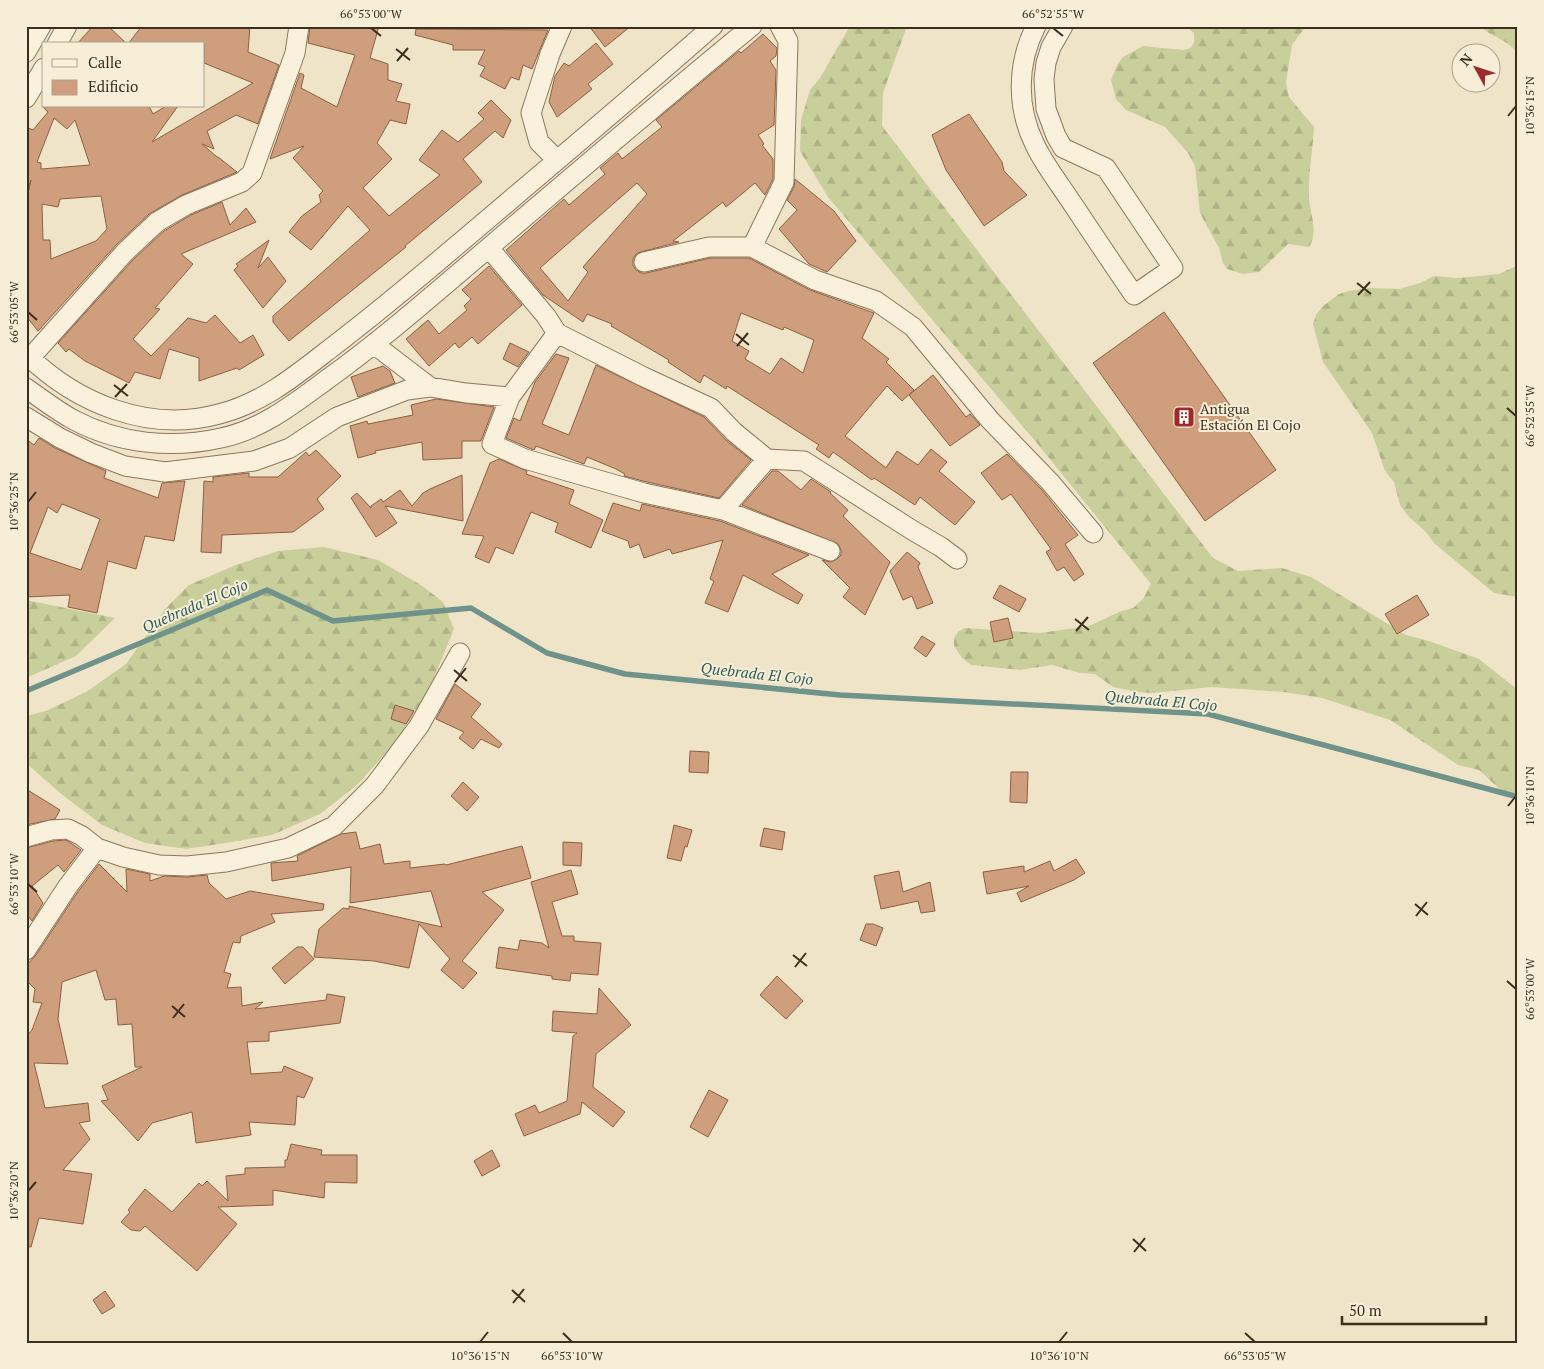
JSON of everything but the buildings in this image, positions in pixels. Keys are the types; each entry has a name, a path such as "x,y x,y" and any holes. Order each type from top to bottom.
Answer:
{"street":[{"path":"26,52 42,26"},
{"path":"58,42 67,26"},
{"path":"298,26 295,53 252,173 242,182 186,205 157,222 125,252 28,356 69,388 108,408 152,419 174,420 210,416 239,408 260,399 279,388 382,309 713,26"},
{"path":"557,160 539,142 531,112 550,54 562,26"},
{"path":"26,388 76,421 99,431 148,443 198,442 239,433 270,420 292,407 375,345 752,26"},
{"path":"752,247 784,182 788,41 780,26"},
{"path":"1036,26 1027,49 1021,83 1024,116 1029,130 1043,159 1134,296 1173,268 1106,168 1063,148 1056,136 1046,109 1044,79 1051,47 1063,26"},
{"path":"26,98 42,71"},
{"path":"644,262 709,247 752,247 815,280 876,301 913,327 990,420 1050,482 1093,533"},
{"path":"489,248 546,316 556,333 710,408 734,432 767,459 804,461 957,559"},
{"path":"556,333 510,397 492,444 525,458 644,493 723,510 830,551"},
{"path":"375,345 430,387"},
{"path":"26,418 60,438 124,466 165,472 254,461 290,448 337,417 406,390 430,387 510,397"},
{"path":"723,510 767,459"},
{"path":"26,837 51,830 68,829 82,836 97,848 159,865 187,866 226,862 288,848 334,826 375,785 418,726 460,653"},
{"path":"26,950 68,886 97,848"}],"green space":[{"path":"850,26 907,26 883,93 882,126 1213,558 1238,571 1282,568 1311,577 1406,635 1479,659 1518,690 1518,795 1504,793 1479,770 1458,765 1390,720 1322,698 1284,692 1212,687 1153,693 1137,692 1113,687 1095,674 1080,673 1052,665 1020,670 971,665 962,658 954,646 954,638 958,632 965,628 1040,633 1089,626 1119,612 1133,608 1143,599 1151,584 1036,442 828,197 800,151 801,120 810,90 820,78"},
{"path":"1186,26 1306,26 1292,45 1286,82 1289,97 1314,127 1309,188 1314,229 1312,241 1309,247 1288,244 1259,272 1243,274 1227,269 1223,263 1219,248 1200,213 1195,166 1188,153 1165,127 1126,110 1116,99 1111,80 1117,65 1123,57 1143,46 1183,50 1191,48 1194,42 1194,33"},
{"path":"1480,26 1518,26 1518,54 1510,45"},
{"path":"1518,262 1518,597 1494,593 1434,543 1426,532 1409,517 1400,505 1394,482 1385,471 1372,433 1323,362 1313,324 1316,315 1322,307 1339,294 1348,291 1369,288 1399,289 1420,283 1434,276 1458,278 1499,274 1514,267"},
{"path":"324,547 378,560 421,585 443,602 454,629 429,690 394,744 357,785 320,814 272,835 232,842 186,849 145,843 102,825 60,793 26,763 26,716 46,711 86,692 126,664 165,609 189,585 236,565 278,551"},
{"path":"26,600 115,618 76,656 26,678"}],"waterway":[{"name":"Quebrada El Cojo","path":"26,691 267,590 333,621 471,608 547,653 625,674 840,695 1208,714 1518,797"}],"place":[{"name":"Antigua Estación El Cojo","path":"1184,417"}]}
